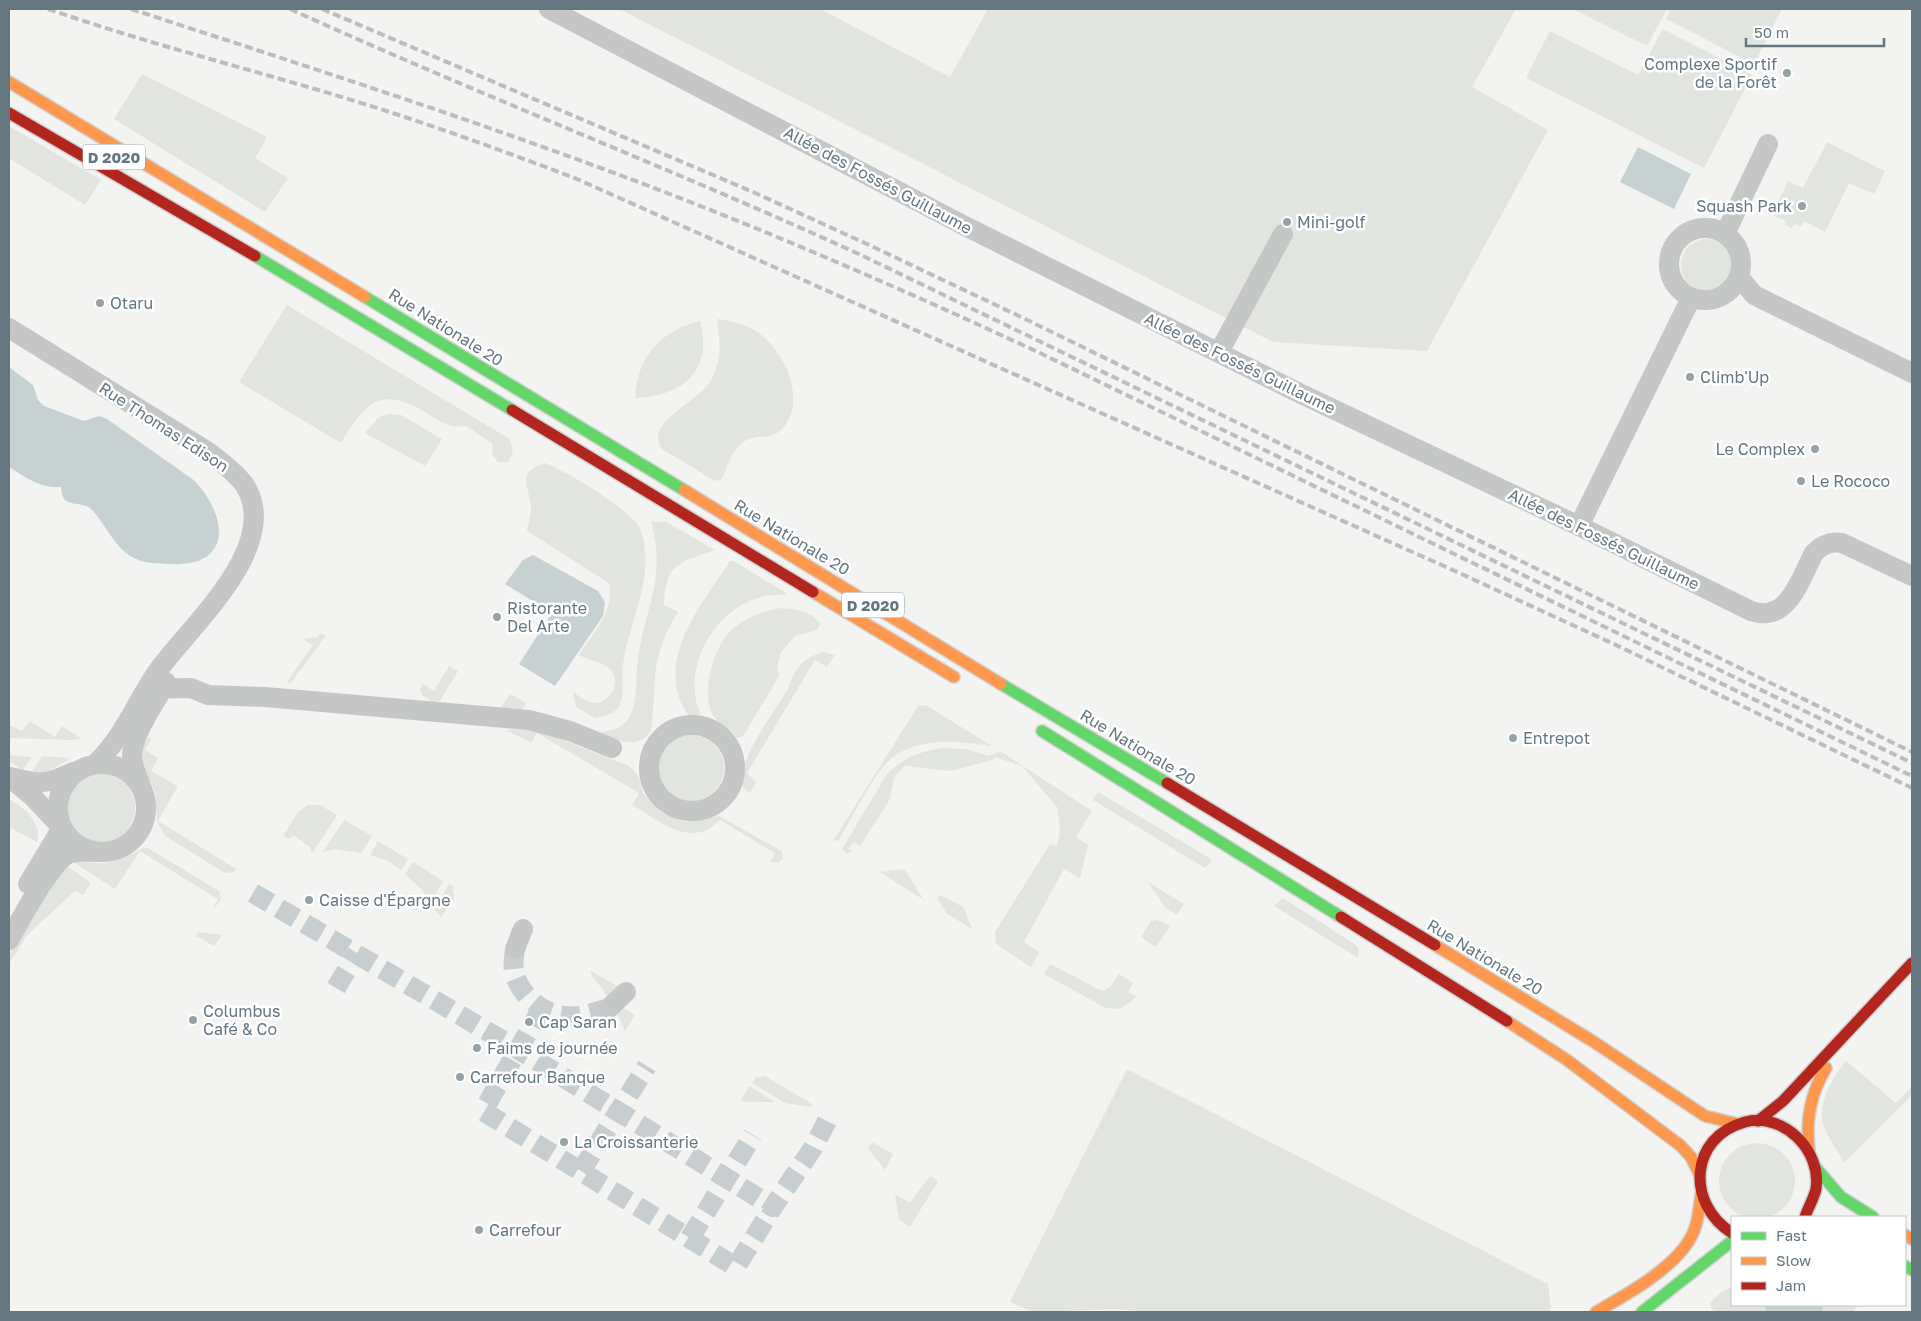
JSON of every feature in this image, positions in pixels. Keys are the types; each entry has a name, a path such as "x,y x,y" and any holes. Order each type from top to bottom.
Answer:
{"main road":[{"name":"Rue Nationale 20","path":"9,82 816,570 1036,706 1169,784 1240,829 1527,1001 1705,1116 1738,1124"},
{"name":"D 2020","path":"34,111 179,195 222,210"},
{"name":"D 2020","path":"9,113 298,281 961,682"},
{"path":"1028,722 1273,873 1567,1060 1681,1146 1691,1157 1699,1173"},
{"path":"1758,1121 1783,1101 1848,1034 1912,963"},
{"path":"1848,1034 1821,1075 1811,1098 1807,1124 1809,1150 1816,1168 1827,1186 1838,1196 1871,1216"},
{"path":"1596,1312 1640,1284 1663,1266 1688,1241 1696,1220 1701,1196 1699,1173 1703,1157 1712,1143 1724,1132 1738,1124 1758,1121 1778,1124 1796,1134 1809,1150"},
{"path":"1806,1216 1813,1202 1817,1186 1816,1168"},
{"path":"1701,1196 1709,1213 1722,1227 1731,1232"},
{"path":"1642,1312 1731,1242"},
{"path":"1640,1284 1662,1298"}],"street":[{"name":"Allée des Fossés Guillaume","path":"550,9 963,225 1295,391 1761,615 1769,615 1785,606 1814,553 1819,547 1834,541 1842,542 1912,576"},
{"path":"1724,234 1768,144"},
{"path":"1912,360 1759,283 1741,282 1722,296 1710,300 1691,298 1678,288 1672,278 1669,266 1675,244 1693,230 1704,228 1724,234 1736,246 1740,254 1741,282 1754,295 1912,373"},
{"path":"1219,352 1282,234"},
{"path":"1579,526 1691,298"},
{"name":"Rue Thomas Edison","path":"9,328 210,454 231,470 244,485 251,499 254,515 249,549 242,562 187,638 160,668 132,758 143,790"},
{"path":"155,688 191,688 208,695"},
{"name":"Rue Thomas Edison","path":"89,765 109,749 155,688"},
{"path":"138,738 165,704 176,699 194,699 208,695 265,697 529,720 570,731 612,748"},
{"path":"680,726 704,726 715,730 726,740 733,752 736,767 735,779 730,791 720,801 708,808 690,811 671,806 661,799 653,788 648,766 654,746 669,731 680,726"},
{"path":"9,915 62,828 58,815 58,801 66,782 89,765"},
{"path":"9,940 47,876 63,859 69,854 107,852 131,842 140,832 145,818 146,804 143,790 135,778 124,769 89,765 50,782 34,784 10,777"},
{"path":"10,777 32,796 76,844 94,852"},
{"path":"514,949 523,929"},
{"path":"609,1008 626,992"}],"shaded area":[{"path":"619,9 820,9 950,77 988,9 1516,9 1472,87 1548,130 1427,351 1273,342"},
{"path":"1573,9 1667,9 1647,46"},
{"path":"1671,9 1782,9 1754,64 1666,19"},
{"path":"1663,29 1752,75 1704,168 1526,78 1550,31 1638,75"},
{"path":"142,74 267,137 255,158 288,178 265,212 114,119"},
{"path":"9,126 101,180 85,205 9,158"},
{"path":"1827,142 1885,171 1874,194 1849,183 1825,232 1804,221 1801,227 1794,224 1792,228 1785,225 1786,221 1772,215 1788,181 1803,188"},
{"path":"1638,147 1691,174 1674,209 1620,182"},
{"path":"1707,239 1717,241 1725,247 1731,255 1733,265 1731,275 1725,283 1717,289 1707,291 1697,289 1689,283 1683,275 1681,265 1683,255 1689,247 1697,241"},
{"path":"287,305 508,438 512,450 508,462 498,462 493,456 492,443 466,426 447,425 414,406 388,399 378,401 369,407 360,416 341,443 239,382"},
{"path":"717,319 750,328 765,338 783,361 789,375 793,389 793,404 790,417 782,429 775,434 743,442 732,456 722,479 715,481 662,449 658,439 660,430 666,421 705,388 715,372 720,343"},
{"path":"700,321 703,339 702,354 698,367 690,378 680,386 667,392 635,398 640,370 653,348 673,331"},
{"path":"9,367 33,385 38,400 44,406 84,421 99,416 107,419 195,481 206,495 214,510 218,524 218,537 214,549 205,557 191,563 170,564 140,561 128,555 116,543 91,509 87,506 68,502 62,494 61,487 40,484 9,467"},
{"path":"388,414 401,415 442,439 425,466 365,433 378,418"},
{"path":"545,463 583,483 626,513 641,531 645,548 643,582 626,648 620,704 610,714 595,718 576,707 573,692 588,701 600,702 610,695 615,685 615,679 610,669 603,664 579,655 597,630 606,612 609,603 609,583 527,531 531,507 526,480 527,476 530,471"},
{"path":"651,521 666,522 715,550 692,558 677,566 668,580 664,605 678,612 662,644 658,657 651,731 641,740 621,742 602,735 601,732 614,729 625,723 630,716 635,701 639,652 656,573 657,558"},
{"path":"533,555 598,591 605,602 603,616 555,686 519,664 552,613 505,584 523,560"},
{"path":"730,561 734,561 786,593 784,595 763,597 743,604 726,616 712,633 702,651 696,672 695,693 700,713 698,716 688,715 678,695 675,675 678,654 685,634 695,615"},
{"path":"780,608 801,611 811,615 820,623 817,630 795,636 781,652 777,667 779,675 775,683 743,736 737,738 716,720 710,707 708,683 715,657 727,635 739,624 756,615"},
{"path":"320,633 326,636 290,684 287,682 313,645 303,639 318,637"},
{"path":"823,652 835,655 827,667 815,660 747,773 756,782 750,793 742,786 742,774 745,763 758,736 788,689 796,670 805,661"},
{"path":"449,666 458,671 440,701 433,702 422,695 420,690 423,684 434,691"},
{"path":"510,694 526,703 522,711 501,708"},
{"path":"926,705 992,746 949,742 934,743 919,745 894,757 883,767 871,783 839,840 833,841 918,706"},
{"path":"30,721 55,737 62,726 82,739 9,738 10,725 22,731"},
{"path":"506,730 536,730 537,733 531,743"},
{"path":"543,732 629,766 638,775 643,793 662,813 685,822 719,816 778,849 782,852 783,858 778,863 770,862 775,853 720,820 710,829 699,833 687,833 665,825 632,805 639,794 634,790 537,733"},
{"path":"685,735 697,735 709,740 719,750 724,762 722,781 709,796 697,801 685,801 673,796 663,786 658,774 658,762 663,750 673,740"},
{"path":"148,737 152,739 145,750 158,758 151,771 178,786 158,821 236,869 234,872 225,873 165,836 157,821 155,793 140,759 141,749"},
{"path":"942,748 966,749 989,756 1000,751 1092,811 1076,837 1088,845 1080,878 1064,869 1024,942 1039,952 1031,967 996,944 995,932 1050,844 1057,846 1060,830 1057,807 1022,766 995,757 995,759 951,771 905,766 894,777 890,799 860,846 854,842 848,849 853,852 846,853 842,849 887,774 912,756"},
{"path":"9,755 32,757 23,770 9,761"},
{"path":"42,756 71,758 45,773 31,773"},
{"path":"100,773 119,779 129,789 135,808 129,827 119,837 100,843 81,837 71,827 65,808 71,789 81,779"},
{"path":"1098,792 1208,857 1212,862 1205,868 1093,800"},
{"path":"9,799 26,811 34,822 37,828 37,842 9,827"},
{"path":"308,805 320,805 337,815 312,854 310,847 293,835 289,839 283,836 297,813"},
{"path":"344,820 372,836 361,853 335,849 323,852"},
{"path":"378,841 408,859 401,870 388,861 370,855"},
{"path":"143,848 148,848 219,891 221,898 215,908 218,899 140,851 115,889 73,862 75,860 95,863 110,862 126,857"},
{"path":"413,862 443,881 430,903 422,890 405,874"},
{"path":"66,865 91,883 83,895 75,891 27,935 9,964 9,954"},
{"path":"904,869 924,900 880,872"},
{"path":"1148,882 1184,904 1177,915 1165,907"},
{"path":"449,884 453,886 454,898 441,917 434,909"},
{"path":"941,895 963,907 972,929 947,914 937,898"},
{"path":"1283,898 1356,945 1359,949 1358,958 1274,906"},
{"path":"1157,920 1170,926 1156,947 1141,937 1151,921"},
{"path":"198,932 222,935 214,946 196,936"},
{"path":"1050,964 1102,991 1110,987 1119,974 1133,983 1128,992 1137,997 1120,1009 1106,1008 1044,974"},
{"path":"591,971 619,987 609,998 590,973"},
{"path":"620,1006 635,1015 625,1031 616,1010"},
{"path":"1846,1061 1896,1103 1912,1086 1912,1095 1844,1163 1825,1129 1822,1111 1826,1093"},
{"path":"1127,1069 1548,1284 1551,1307 1549,1312 1145,1312 1119,1309 1033,1312 1010,1302"},
{"path":"765,1076 812,1104 811,1107 785,1103 752,1083 755,1078"},
{"path":"749,1086 775,1102 745,1102 741,1100"},
{"path":"872,1142 893,1154 885,1170 868,1149"},
{"path":"1757,1143 1771,1146 1784,1154 1794,1174 1795,1181 1792,1195 1784,1208 1771,1216 1743,1216 1730,1208 1722,1195 1719,1181 1722,1167 1730,1154 1743,1146"},
{"path":"930,1176 938,1181 910,1227 899,1219 895,1194 910,1203"},
{"path":"1731,1287 1731,1306 1857,1306 1853,1312 1716,1312 1712,1309 1710,1303 1721,1292"},
{"path":"1765,1306 1823,1306 1822,1312 1766,1312"}],"tunnel":[{"path":"253,893 519,1050 773,1207 813,1148 827,1121"},
{"path":"515,949 513,966 519,986 540,1007 549,1012 569,1016 586,1015 609,1008"},
{"path":"336,988 357,953"},
{"path":"542,1008 483,1111 736,1267 773,1207"},
{"path":"581,1171 647,1066"},
{"path":"690,1238 753,1135"}],"railway":[{"path":"48,9 159,44 375,107 520,157 577,179 1455,571 1616,645 1912,788"},
{"path":"131,9 540,146 766,232 876,279 1040,353 1912,776"},
{"path":"290,9 433,72 719,192 861,255 1912,763"},
{"path":"322,9 753,192 867,244 1019,316 1912,752"}],"traffic: fast":[{"path":"255,256 512,410"},
{"path":"365,297 684,490"},
{"path":"1001,684 1167,783"},
{"path":"1042,731 1341,917"},
{"path":"1816,1168 1841,1197 1871,1216"},
{"path":"1642,1312 1731,1242"},
{"path":"1906,1267 1912,1270"}],"traffic: slow":[{"path":"9,82 365,297"},
{"path":"684,490 1001,684"},
{"path":"813,592 954,677"},
{"path":"1435,945 1594,1042 1705,1116 1738,1124"},
{"path":"1507,1021 1567,1060 1681,1146 1691,1157 1699,1173"},
{"path":"1809,1150 1808,1128 1810,1108 1816,1088 1826,1068"},
{"path":"1596,1312 1650,1278 1676,1257 1693,1233 1698,1219 1701,1195"},
{"path":"1906,1236 1912,1239"}],"traffic: jam":[{"path":"9,113 255,256"},
{"path":"512,410 813,592"},
{"path":"1167,783 1435,945"},
{"path":"1341,917 1507,1021"},
{"path":"1758,1121 1783,1101 1912,963"},
{"path":"1731,1232 1717,1221 1707,1206 1701,1189 1700,1172 1704,1156 1713,1142 1726,1130 1745,1122 1759,1120 1773,1123 1797,1137 1806,1148 1813,1161 1816,1189 1805,1216"}],"place":[{"name":"Complexe Sportif de la Forêt","path":"1787,73"},
{"name":"Squash Park","path":"1802,206"},
{"name":"Mini-golf","path":"1287,222"},
{"name":"Otaru","path":"100,303"},
{"name":"Climb'Up","path":"1690,377"},
{"name":"Le Complex","path":"1815,449"},
{"name":"Le Rococo","path":"1801,481"},
{"name":"Ristorante Del Arte","path":"497,617"},
{"name":"Entrepot","path":"1513,738"},
{"name":"Caisse d'Épargne","path":"309,900"},
{"name":"Columbus Café & Co","path":"193,1020"},
{"name":"Cap Saran","path":"529,1022"},
{"name":"Faims de journée","path":"477,1048"},
{"name":"Carrefour Banque","path":"460,1077"},
{"name":"La Croissanterie","path":"564,1142"},
{"name":"Carrefour","path":"479,1230"}]}
